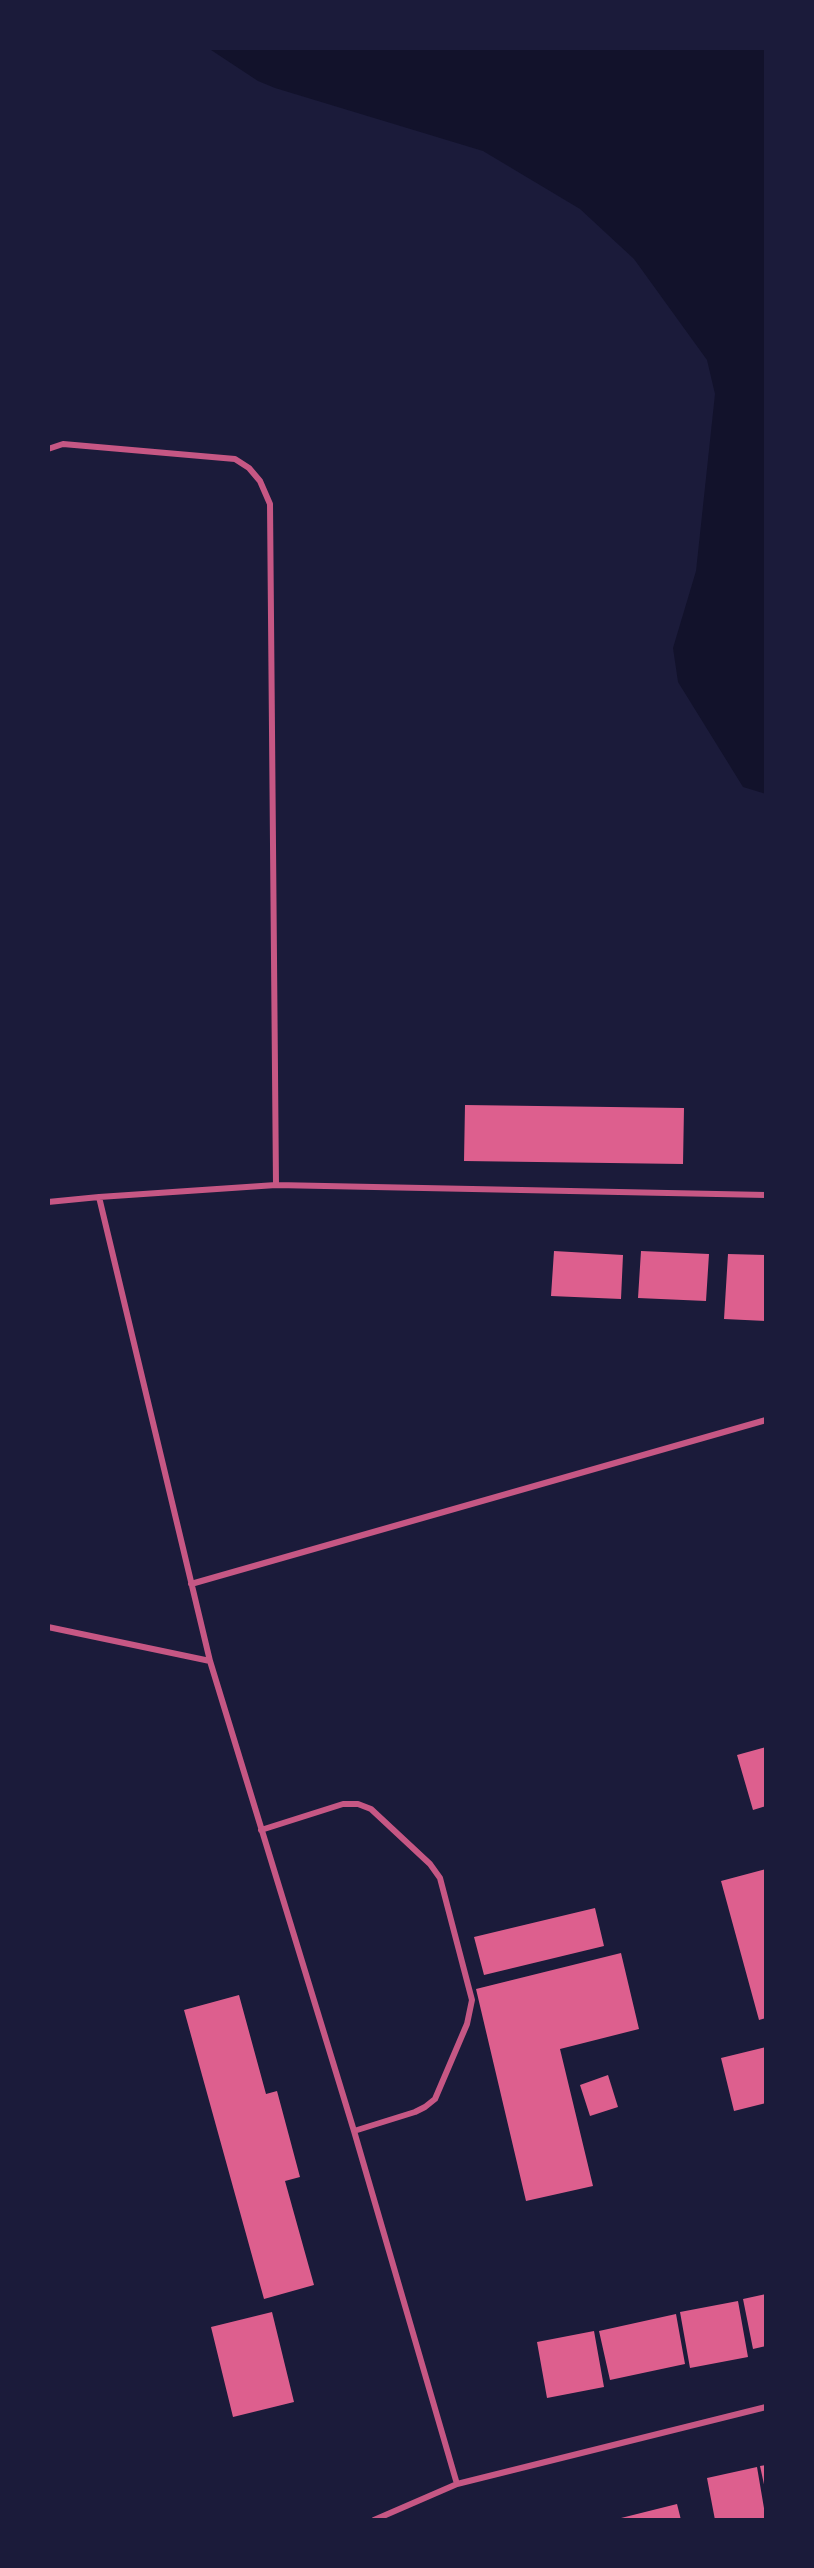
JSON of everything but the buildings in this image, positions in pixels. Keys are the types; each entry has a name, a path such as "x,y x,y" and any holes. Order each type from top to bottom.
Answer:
{"street":[{"path":"48,449 63,444 235,459 249,468 260,481 270,504 276,1185"},
{"path":"48,1202 276,1185 766,1195"},
{"path":"99,1197 210,1661 354,2131 457,2484"},
{"path":"191,1584 766,1420"},
{"path":"48,1627 210,1661"},
{"path":"261,1830 343,1804 358,1804 371,1809 430,1864 440,1878 472,2000 467,2024 435,2099 415,2112 354,2131"},
{"path":"374,2520 457,2484 766,2407"}],"shaded area":[{"path":"208,48 766,48 766,794 743,787 678,682 673,648 696,571 715,394 707,360 634,259 580,209 483,151 275,88 258,81"}]}
